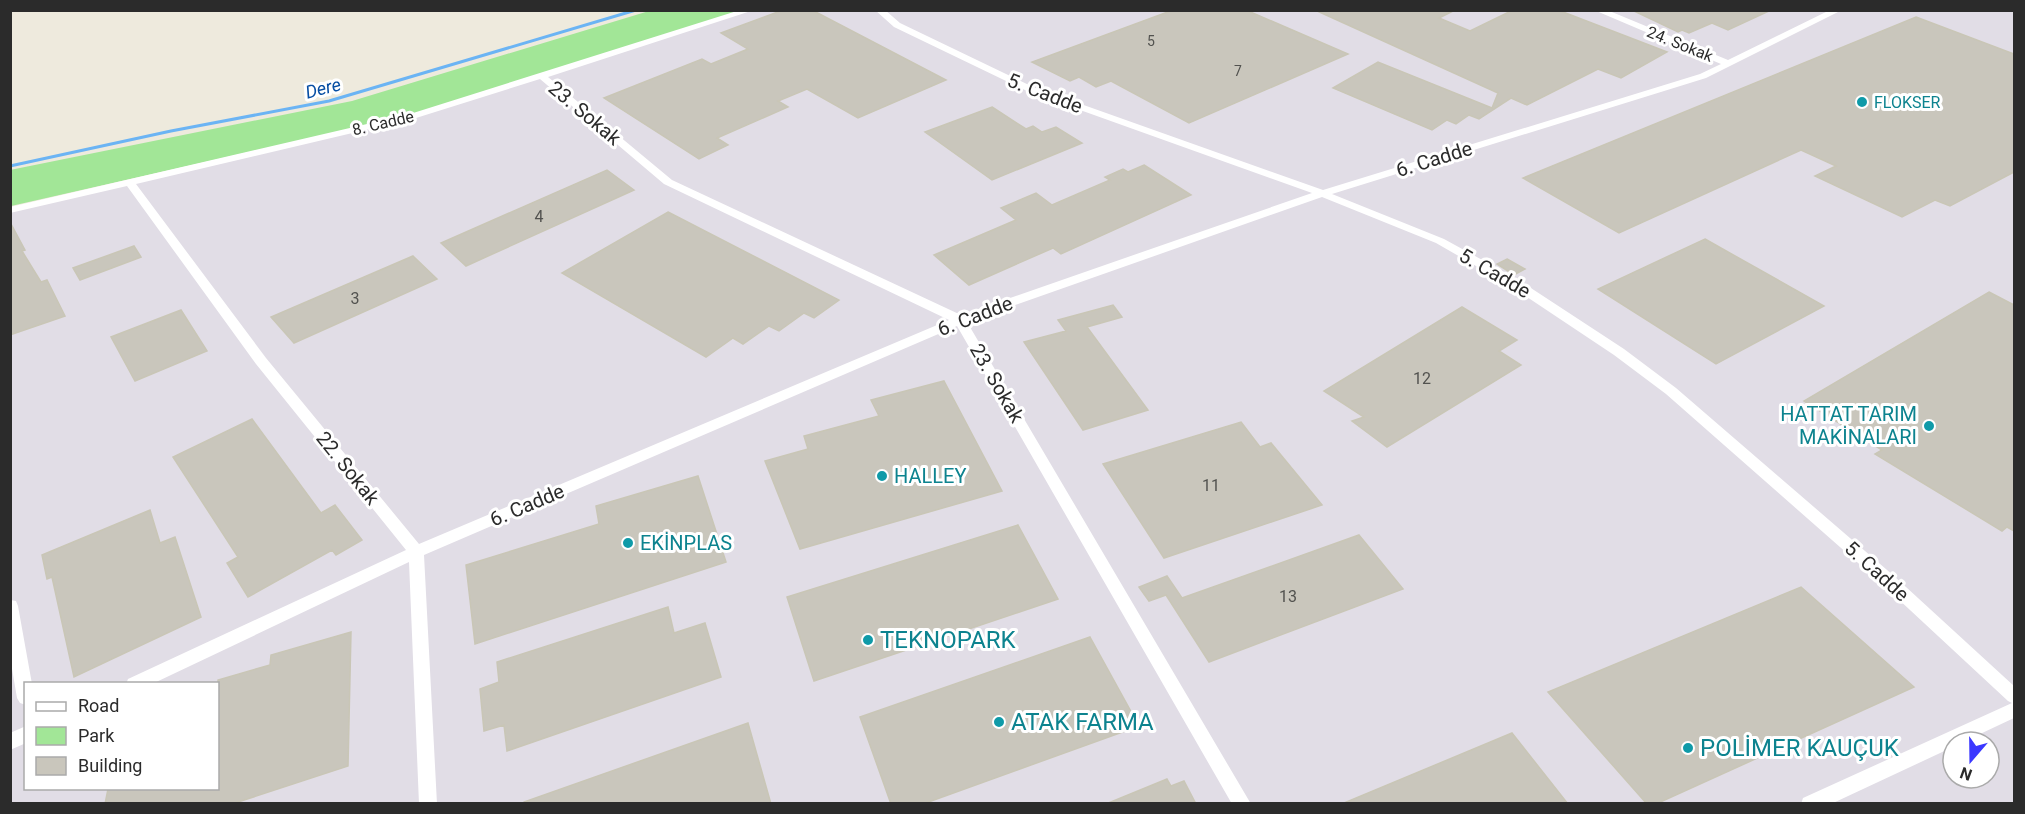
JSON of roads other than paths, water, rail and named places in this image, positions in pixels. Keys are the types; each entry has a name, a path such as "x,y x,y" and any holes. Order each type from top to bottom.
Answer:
{"street":[{"name":"8. Cadde","path":"10,210 413,116 543,77 750,10"},
{"name":"5. Cadde","path":"879,10 897,25 1030,89 1293,182 1440,241 1552,306 1619,352 1717,430 2014,696"},
{"name":"24. Sokak","path":"1598,10 1729,64"},
{"name":"6. Cadde","path":"138,682 416,552 960,320 1320,194 1658,91 1729,64 1838,10"},
{"name":"23. Sokak","path":"543,77 668,182 960,320 1242,804"},
{"name":"22. Sokak","path":"129,182 254,352 416,552"},
{"path":"1293,182 1297,202 1355,208 1347,186"},
{"path":"416,552 428,804"},
{"path":"10,606 24,686"},
{"path":"1810,804 2014,710"},
{"path":"10,742 24,735"}],"waterway":[{"name":"Dere","path":"10,166 171,131 329,101 636,10"}],"place":[{"name":"FLOKSER","path":"1862,102"},
{"name":"HATTAT TARIM MAKİNALARI","path":"1929,426"},
{"name":"HALLEY","path":"882,476"},
{"name":"EKİNPLAS","path":"628,543"},
{"name":"TEKNOPARK","path":"868,640"},
{"name":"ATAK FARMA","path":"999,722"},
{"name":"POLİMER KAUÇUK","path":"1688,748"}]}
